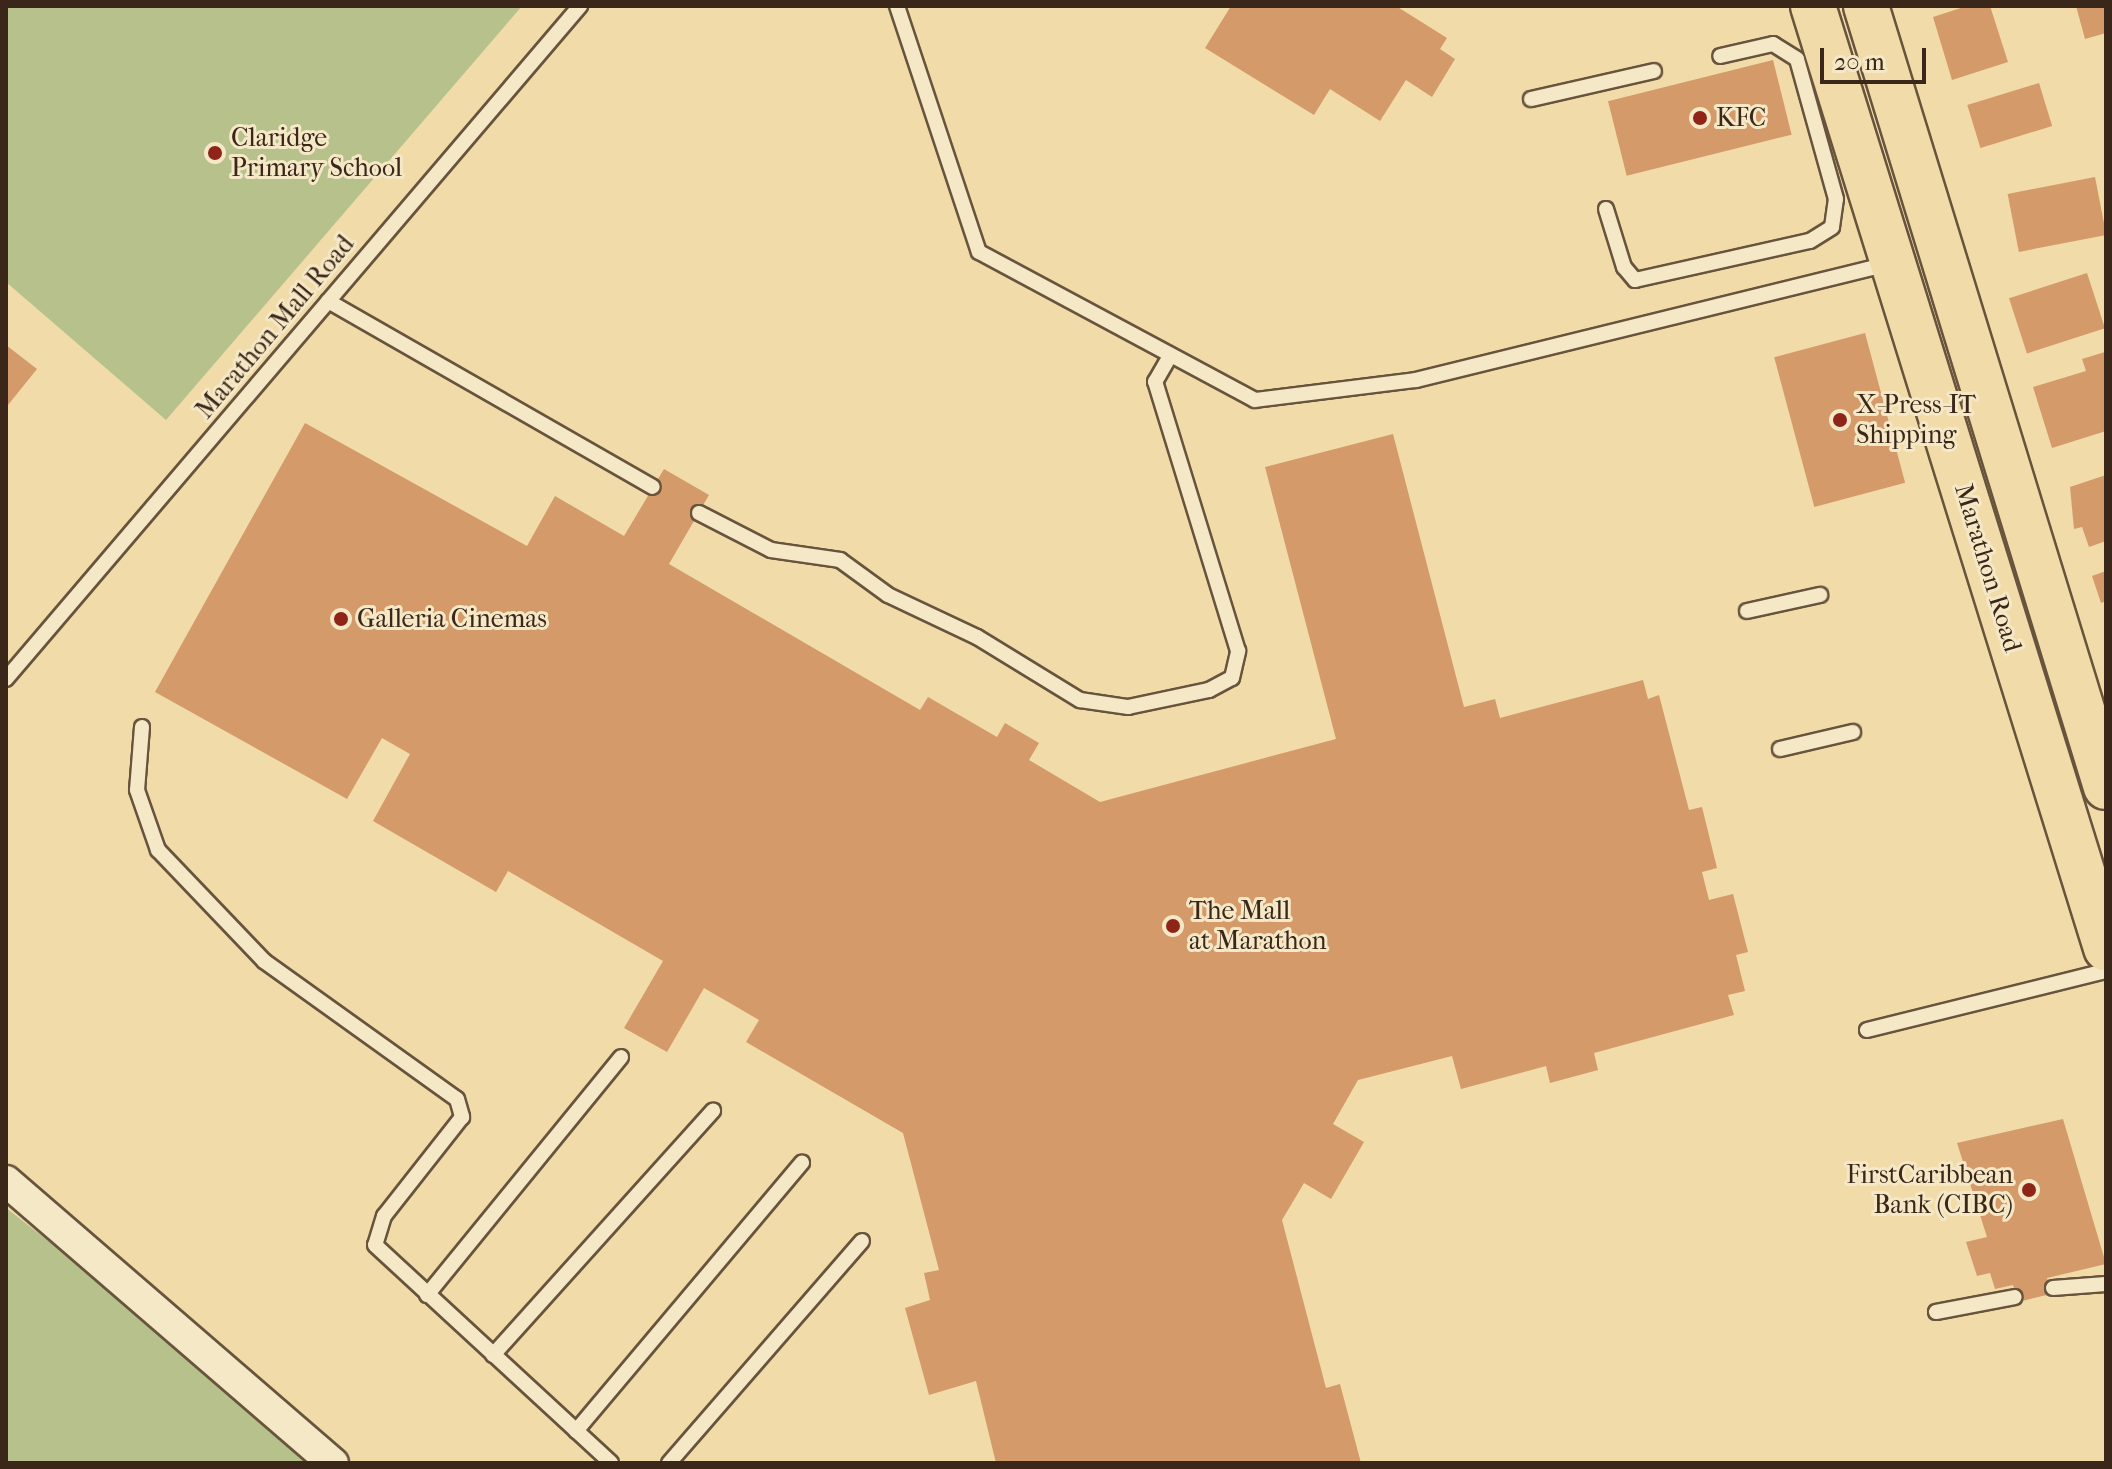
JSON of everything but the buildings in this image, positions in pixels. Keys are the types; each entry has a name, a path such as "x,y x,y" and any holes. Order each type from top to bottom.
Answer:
{"main road":[{"name":"Marathon Road","path":"1813,6 2106,948"},
{"name":"Marathon Road","path":"1866,6 2106,787"}],"street":[{"path":"6,1181 333,1463"}],"lane":[{"name":"Marathon Mall Road","path":"6,679 580,6"},
{"path":"897,6 979,252 1241,395 1279,401 1416,380 1893,263"},
{"path":"1606,209 1624,267 1635,280 1810,241 1832,227 1836,199 1797,59 1773,44 1720,56"},
{"path":"1531,99 1654,71"},
{"path":"328,301 653,487"},
{"path":"699,513 762,547 840,560 888,595 977,637 1080,700 1128,707 1209,690 1232,678 1238,651 1155,382 1169,358"},
{"path":"1747,611 1820,595"},
{"path":"142,727 137,790 158,850 264,961 457,1099 462,1117 375,1231 375,1245 611,1463"},
{"path":"1780,749 1853,732"},
{"path":"1867,1030 2106,971"},
{"path":"427,1295 621,1057"},
{"path":"493,1355 713,1111"},
{"path":"576,1431 802,1163"},
{"path":"669,1463 862,1241"},
{"path":"2053,1288 2106,1284"},
{"path":"1936,1312 2015,1297"}],"green space":[{"name":"Claridge Primary School","path":"6,6 522,6 166,420 6,282"},
{"path":"6,1208 323,1454 316,1463 6,1463"}],"place":[{"name":"KFC","path":"1700,118"},
{"name":"Claridge Primary School","path":"215,153"},
{"name":"X-Press-IT Shipping","path":"1840,420"},
{"name":"Galleria Cinemas","path":"341,619"},
{"name":"The Mall at Marathon","path":"1173,926"},
{"name":"FirstCaribbean Bank (CIBC)","path":"2029,1190"}]}
